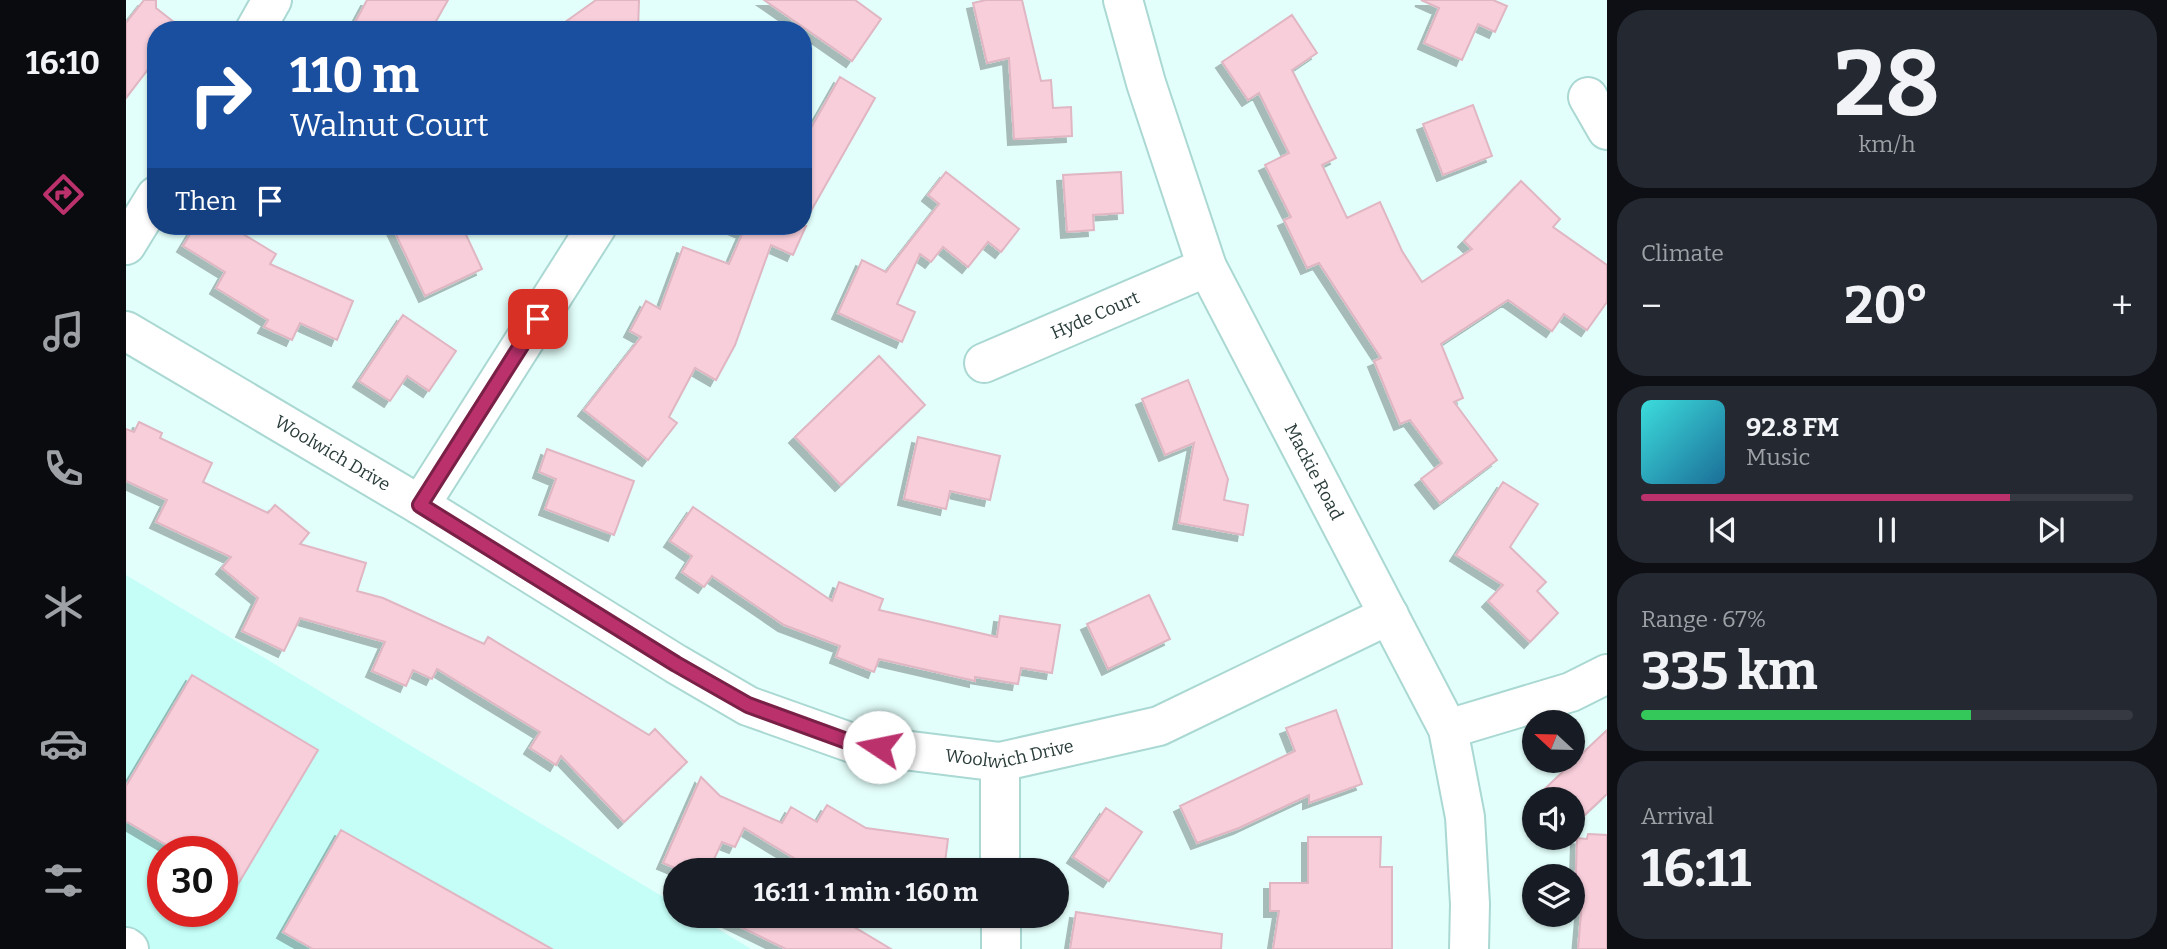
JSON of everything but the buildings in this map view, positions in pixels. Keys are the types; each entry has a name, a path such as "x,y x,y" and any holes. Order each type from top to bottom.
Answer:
{"street":[{"path":"259,21 272,0"},
{"name":"Mackie Road","path":"1123,0 1146,83 1207,267 1448,729 1465,817 1470,904 1469,949"},
{"path":"1588,97 1607,130"},
{"path":"126,246 147,210"},
{"path":"420,505 591,235"},
{"name":"Hyde Court","path":"984,363 1207,267"},
{"name":"Woolwich Drive","path":"126,331 420,505 676,664 748,705 855,744 1000,762 1159,726 1389,615"},
{"path":"1448,729 1571,692 1607,674"},
{"path":"1000,762 1000,858"},
{"path":"1000,928 1001,949"}],"shaded area":[{"path":"126,575 663,897 663,928 716,928 751,949 126,949"}],"route":[{"path":"538,319 420,505 676,664 748,705 855,744 879,747"}]}
